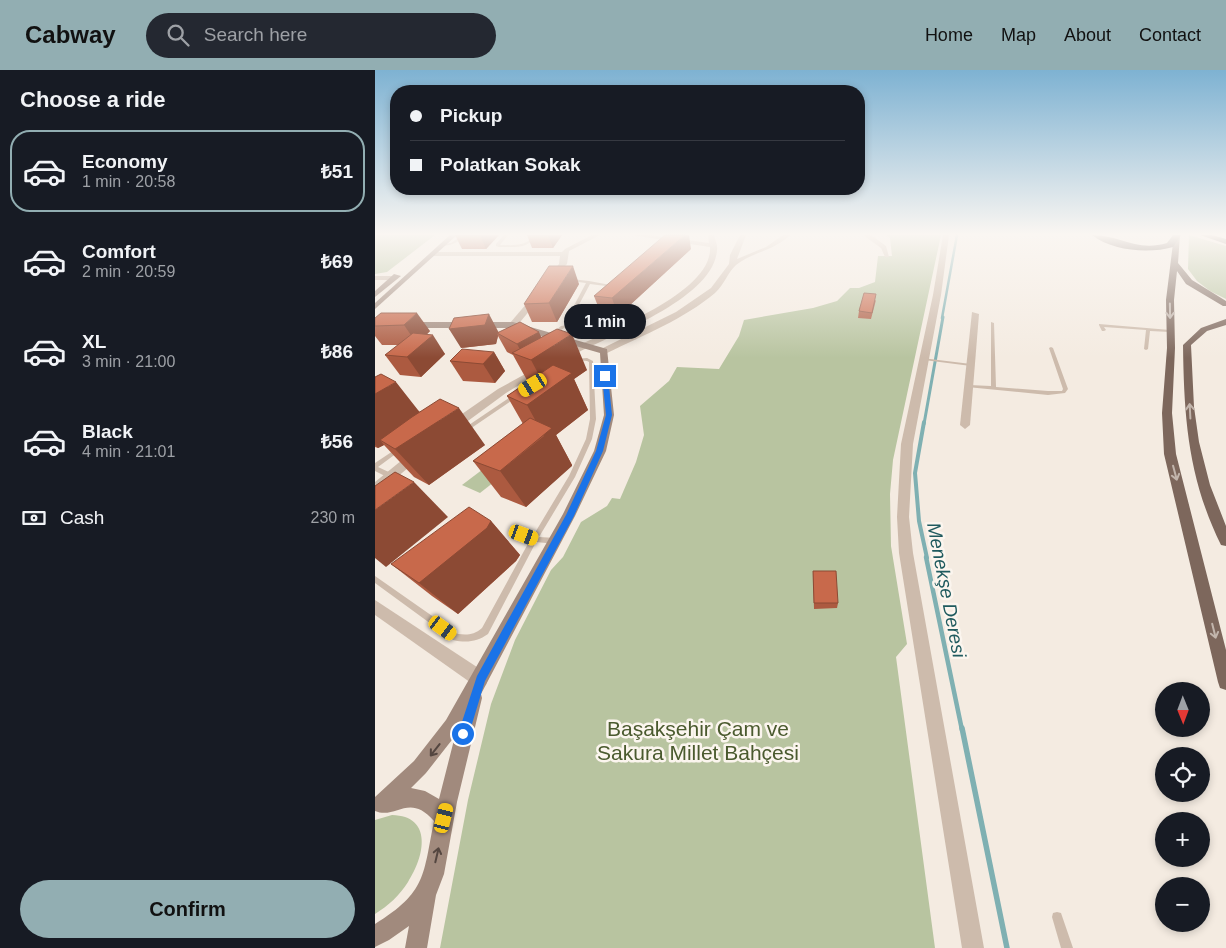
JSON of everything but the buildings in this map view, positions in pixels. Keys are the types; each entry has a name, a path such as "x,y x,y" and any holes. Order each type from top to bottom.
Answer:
{"main road":[{"path":"1173,276 1170,300 1167,413 1170,454 1226,682"},
{"path":"1184,276 1189,282 1226,304"},
{"path":"1226,322 1209,326 1197,333 1187,345 1191,427 1202,477 1215,516 1226,541"}],"street":[{"path":"375,295 397,276"},
{"path":"375,307 409,276"},
{"path":"547,284 555,276"},
{"path":"566,360 582,346 642,318 688,292 702,276"},
{"path":"375,325 513,325 604,351 679,314 714,290 724,276"},
{"path":"940,276 907,444 903,517 906,553 973,948"},
{"path":"375,278 395,278"},
{"path":"513,325 541,291"},
{"path":"965,424 975,314"},
{"path":"378,806 420,768 436,749 480,679 556,541 599,451 609,415 604,351"},
{"path":"443,433 502,391 548,365"},
{"path":"375,489 423,450"},
{"path":"375,607 480,679"},
{"path":"416,948 463,734 480,679"},
{"path":"378,806 400,798 415,798 427,801 444,818"},
{"path":"375,936 405,916 427,892"}],"lane":[{"path":"564,279 616,286"},
{"path":"571,315 589,282"},
{"path":"549,336 563,327 585,324 612,300"},
{"path":"992,323 994,388"},
{"path":"1104,330 1101,325 1170,331"},
{"path":"1146,349 1148,329"},
{"path":"969,386 1048,393 1063,392 1066,390 1051,348"},
{"path":"924,358 971,365"},
{"path":"375,579 456,637 467,639 479,636 485,631 534,538 572,477 589,439 593,418 591,361 587,359 566,360"},
{"path":"460,434 499,405 525,390"},
{"path":"391,476 375,466 403,446"},
{"path":"514,531 534,538 556,541"},
{"path":"1057,917 1067,948"}],"green space":[{"name":"Başakşehir Çam ve Sakura Millet Bahçesi","path":"876,276 932,276 893,460 890,494 891,546 907,644 896,657 935,948 440,948 468,800 491,704 515,640 551,570 563,557 581,522 607,506 612,498 620,499 636,462 644,435 640,406 669,381 677,367 719,369 739,336 744,320 813,308 837,301 850,288 859,288 875,282"},
{"path":"1193,276 1226,276 1226,299 1210,291"},
{"path":"503,454 521,461 480,493 462,485"},
{"path":"392,815 405,817 414,822 420,830 422,839 421,850 414,872 405,887 393,900 375,914 375,820"}],"waterway":[{"name":"Menekşe Deresi","path":"942,318 950,276"},
{"name":"Menekşe Deresi","path":"924,424 943,317"},
{"name":"Menekşe Deresi","path":"924,422 915,473 919,521 927,558"},
{"name":"Menekşe Deresi","path":"926,557 962,730"},
{"name":"Menekşe Deresi","path":"962,728 1007,948"}],"route":[{"path":"463,734 480,679 569,516 599,451 609,415 605,376"}]}
